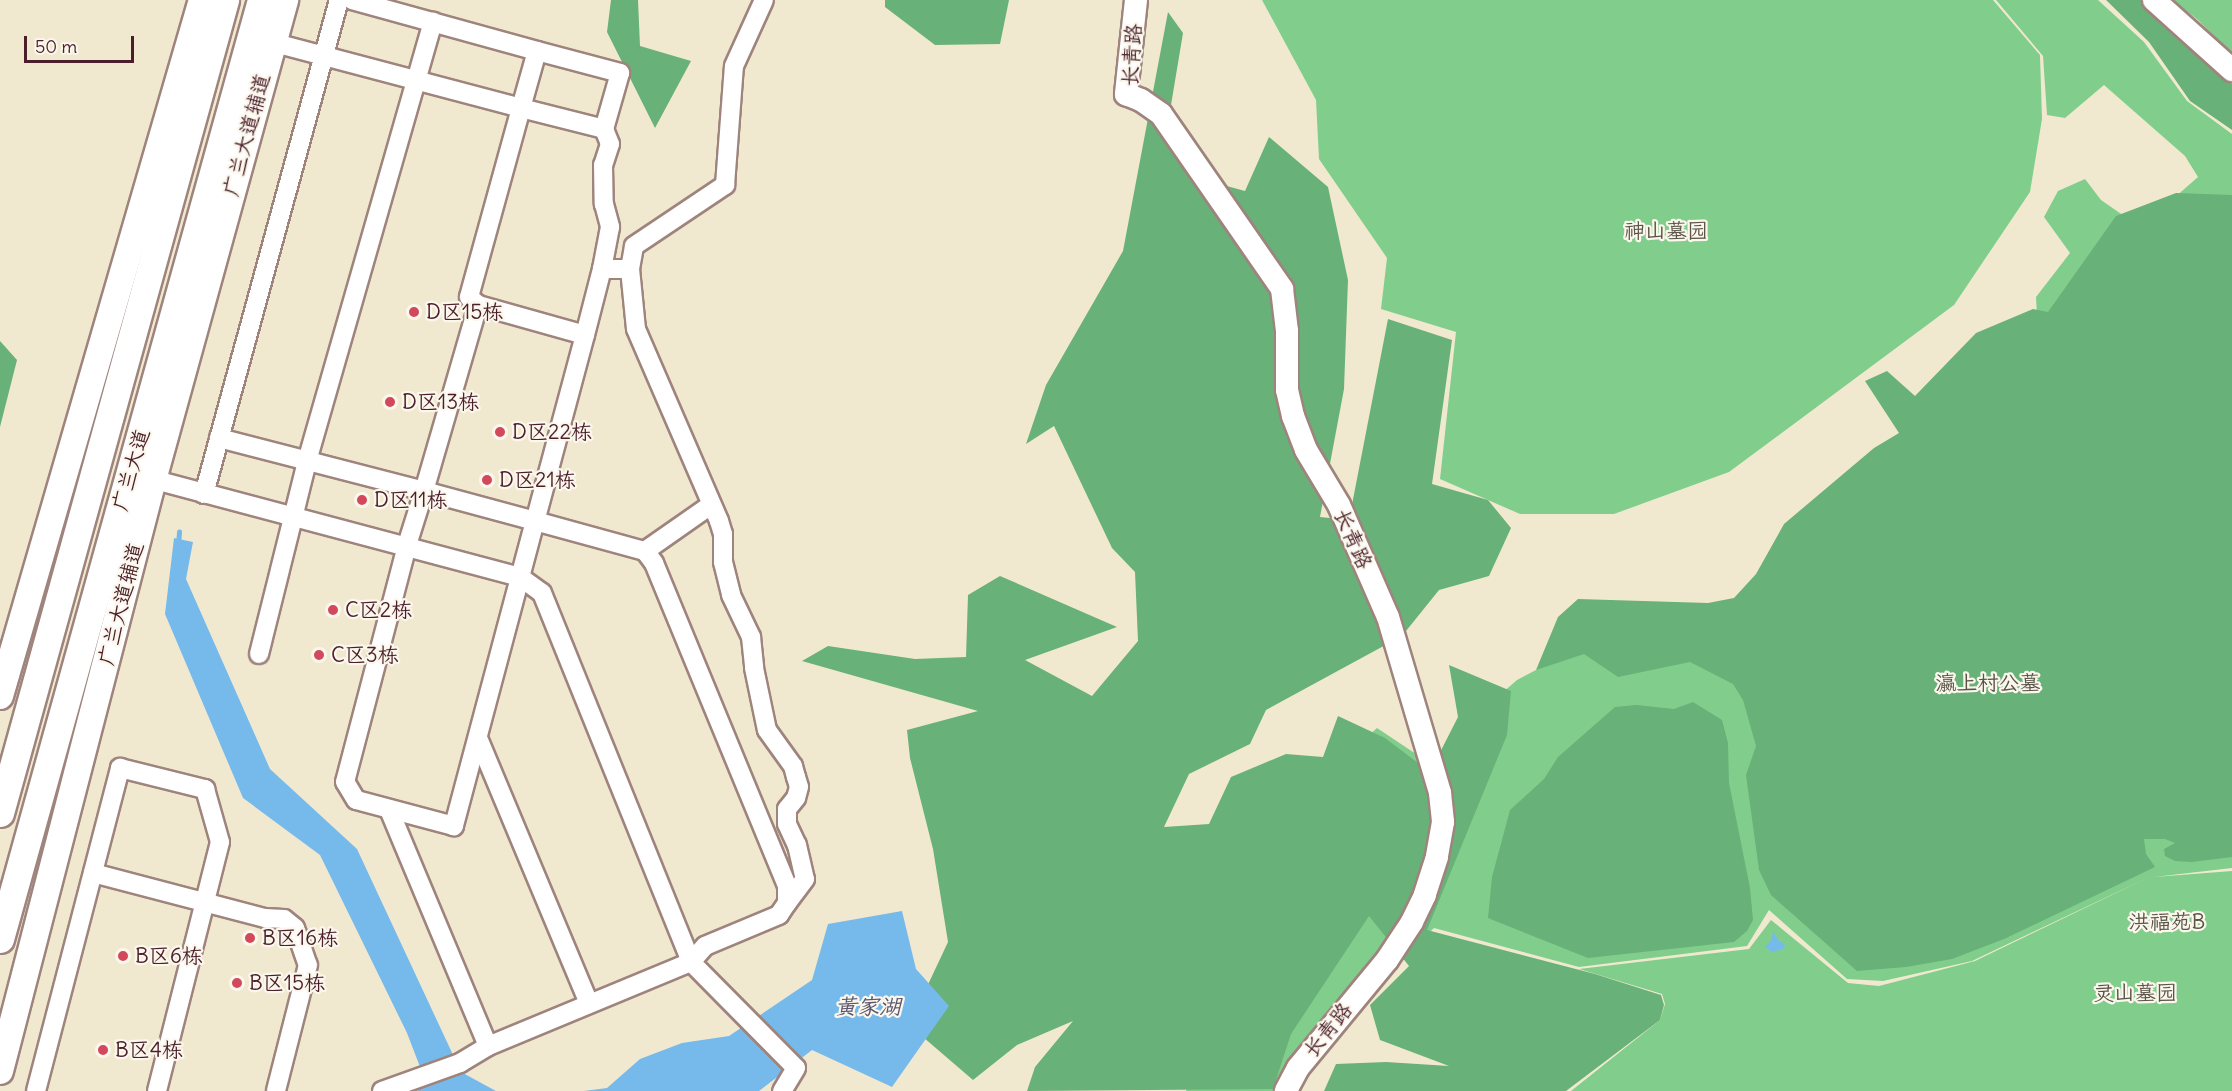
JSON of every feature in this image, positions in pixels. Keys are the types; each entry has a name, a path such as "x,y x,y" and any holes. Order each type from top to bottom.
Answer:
{"main road":[{"path":"0,696 202,0"},
{"name":"广兰大道","path":"0,813 225,0"},
{"name":"广兰大道","path":"0,939 141,476 262,40 261,0"},
{"path":"262,40 285,0"},
{"name":"广兰大道辅道","path":"0,1071 141,476"}],"street":[{"path":"204,494 339,0"},
{"path":"352,0 620,73 604,129 610,144 603,165 604,204 610,228 602,270 454,826 356,800 345,782 407,545 478,305"},
{"path":"382,1091 460,1063 488,1046 691,962 705,946 778,915 805,879 804,867 787,824 786,815 787,809 796,798 799,787 793,766 766,730 754,668 751,637 731,595 723,562 723,534 636,329 630,269 634,246 725,185 734,66 764,0"},
{"name":"长青路","path":"1136,0 1126,94 1141,100 1161,114 1282,289 1287,331 1287,390 1293,416 1306,450 1339,505 1388,617 1440,793 1443,822 1437,857 1425,896 1412,922 1387,960 1298,1068 1286,1091"},
{"path":"2154,0 2232,69"},
{"path":"260,654 307,461 433,22"},
{"path":"262,40 604,129"},
{"path":"537,51 469,297 478,305 585,335"},
{"path":"602,270 630,269"},
{"path":"219,438 645,551 654,563 787,885 787,903"},
{"path":"141,476 407,545 520,578 542,593 691,962 796,1068 782,1091"},
{"path":"645,551 711,505"},
{"path":"478,738 589,1004"},
{"path":"36,1091 120,768 205,789 220,842 156,1091"},
{"path":"389,809 488,1046"},
{"path":"93,873 265,918 284,919 295,928 308,965 276,1091"}],"green space":[{"path":"611,0 638,0 640,46 691,61 655,128 607,32"},
{"path":"885,0 1009,0 1000,44 935,45 885,7"},
{"name":"神山墓园","path":"1262,0 1993,0 2040,55 2042,119 2030,192 1954,305 1729,472 1614,514 1520,514 1440,479 1456,332 1381,309 1387,258 1319,159 1316,100"},
{"name":"瀛上村公墓","path":"1996,0 2098,0 2144,42 2187,101 2232,134 2232,868 2154,877 2232,871 2232,1091 1571,1091 1660,1020 1665,1004 1662,994 1579,969 1749,949 1771,920 1848,983 1879,986 1975,961 2147,878 1972,961 1883,981 1847,979 1769,910 1747,946 1579,967 1434,928 1379,981 1289,1091 1186,1091 1305,793 1377,728 1443,772 1463,727 1517,680 1584,645 1724,610 2039,355 2036,297 2070,253 2044,217 2058,191 2085,179 2101,200 2127,218 2174,198 2198,177 2185,156 2104,85 2065,118 2047,115 2043,56"},
{"path":"2106,0 2142,0 2232,84 2232,130 2190,101 2149,42"},
{"path":"2173,0 2232,0 2232,54 2198,20"},
{"path":"1168,12 1183,33 1168,123 1201,179 1245,191 1269,137 1328,187 1348,280 1344,389 1320,517 1349,520 1388,319 1452,340 1432,484 1488,500 1511,528 1489,576 1439,590 1402,636 1266,710 1250,744 1189,774 1164,827 1209,824 1231,777 1286,754 1323,757 1338,716 1385,738 1430,772 1458,717 1449,665 1511,691 1507,735 1427,930 1595,974 1661,995 1664,1005 1660,1020 1566,1091 1324,1091 1336,1064 1386,1062 1449,1066 1380,1040 1370,1005 1409,966 1369,916 1291,1034 1273,1089 1027,1091 1035,1067 1073,1021 1017,1045 973,1080 909,1025 948,942 933,849 910,758 907,730 978,711 802,661 828,646 915,659 966,657 968,595 1000,576 1117,627 1025,660 1092,696 1138,641 1135,572 1112,548 1054,426 1026,444 1046,385 1123,251"},
{"name":"瀛上村公墓","path":"2176,193 2232,195 2232,857 2192,862 2175,861 2165,856 2164,849 2175,843 2165,839 2144,839 2146,854 2155,867 2004,939 1952,959 1906,967 1857,971 1771,895 1759,870 1746,775 1756,746 1743,700 1733,684 1690,662 1618,677 1584,654 1536,670 1558,617 1578,599 1708,603 1734,598 1756,574 1784,524 1874,448 1899,433 1865,381 1887,371 1915,396 1976,333 2033,309 2048,312 2116,216"},
{"path":"0,341 17,360 0,427"},
{"path":"1693,702 1722,720 1728,743 1729,783 1750,888 1753,920 1747,931 1734,942 1588,958 1488,918 1492,877 1510,810 1544,779 1558,757 1615,707 1637,705 1674,709"}],"water":[{"path":"174,538 193,542 186,579 270,769 357,849 461,1072 496,1091 418,1091 422,1072 407,1033 320,855 243,798 165,614"},
{"name":"黄家湖","path":"902,911 916,969 949,1006 892,1087 812,1050 759,1091 584,1091 607,1088 640,1059 682,1043 729,1036 812,980 828,924"},
{"path":"1773,932 1779,941 1785,944 1783,949 1772,952 1765,947 1771,941"}],"waterway":[{"path":"178,544 179,532"}],"place":[{"name":"D区15栋","path":"414,312"},
{"name":"D区13栋","path":"390,402"},
{"name":"D区22栋","path":"500,432"},
{"name":"D区21栋","path":"487,480"},
{"name":"D区11栋","path":"362,500"},
{"name":"C区2栋","path":"333,610"},
{"name":"C区3栋","path":"319,655"},
{"name":"B区16栋","path":"250,938"},
{"name":"B区6栋","path":"123,956"},
{"name":"B区15栋","path":"237,983"},
{"name":"B区4栋","path":"103,1050"}],"park label":[{"name":"洪福苑B","path":"2167,922"},
{"name":"灵山墓园","path":"2135,993"}]}
